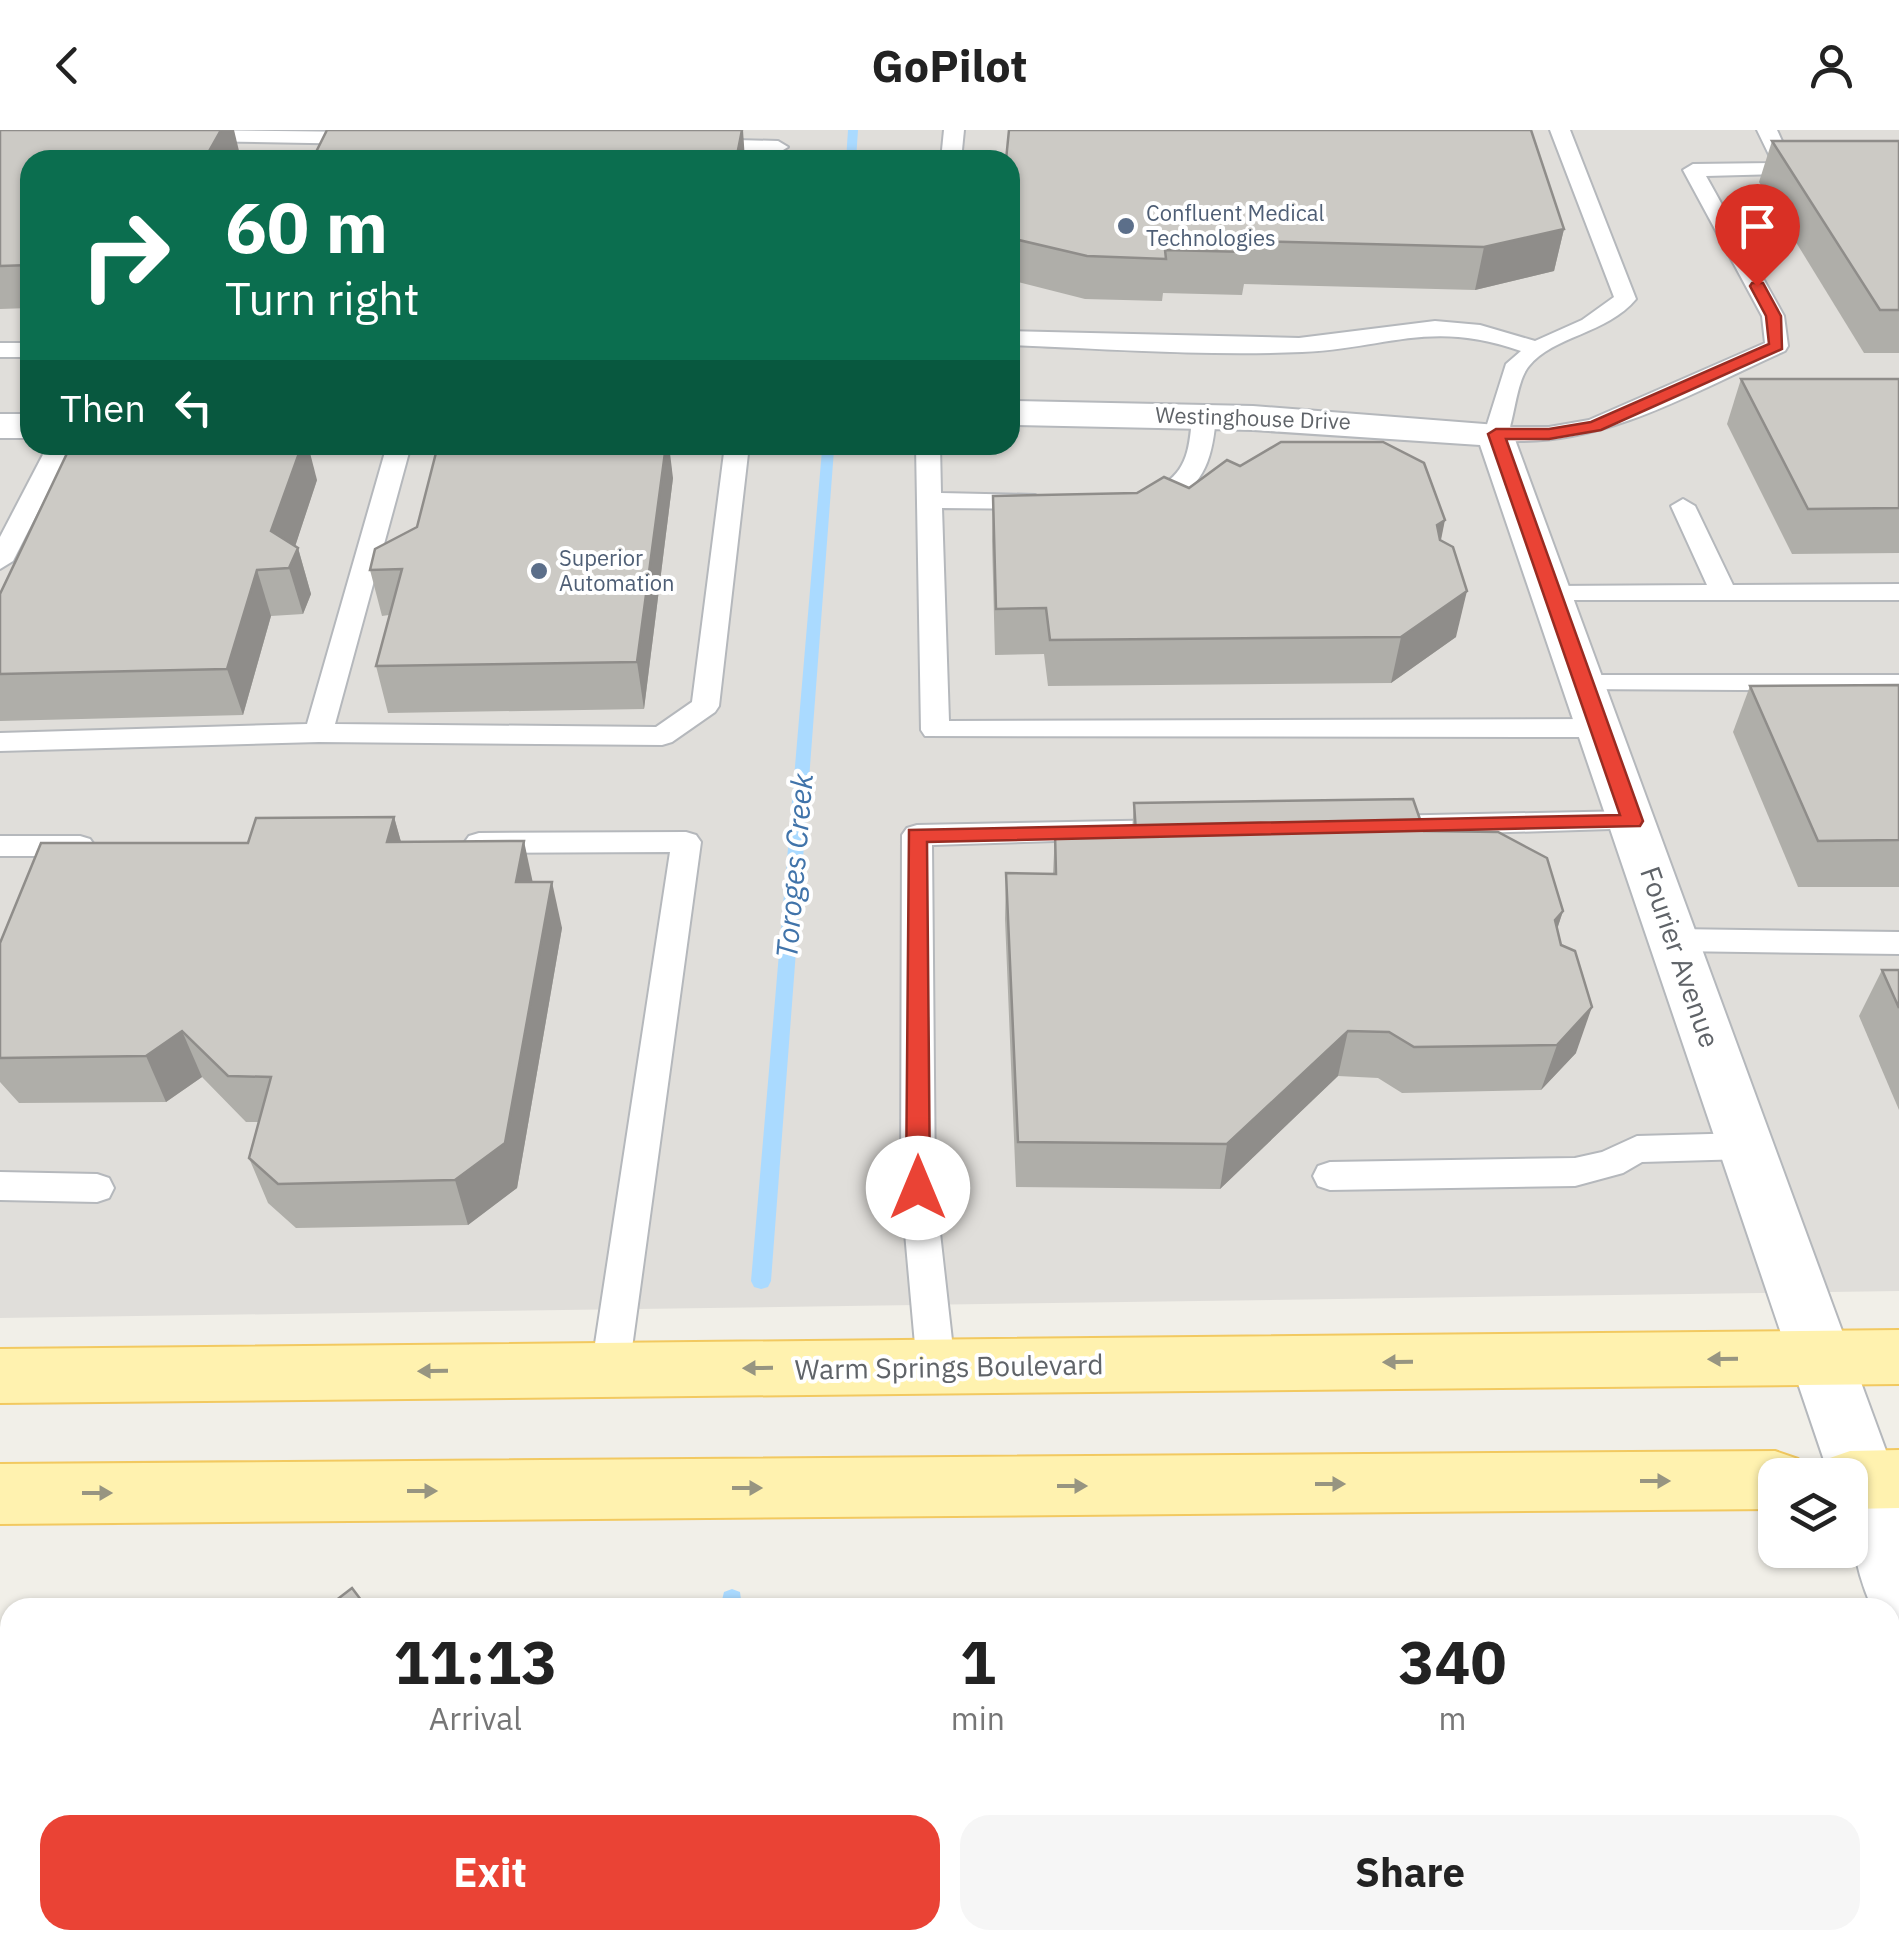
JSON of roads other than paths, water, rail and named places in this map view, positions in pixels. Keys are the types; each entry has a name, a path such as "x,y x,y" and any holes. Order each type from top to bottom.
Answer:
{"main road":[{"name":"Warm Springs Boulevard","path":"0,1376 1899,1357"},
{"path":"0,1494 1758,1480"}],"street":[{"name":"Westinghouse Drive","path":"1020,413 1342,421 1496,434"},
{"name":"Fourier Avenue","path":"1496,434 1821,1358 1871,1480 1899,1590"}],"lane":[{"path":"1560,130 1625,299 1590,325 1538,349 1518,364 1496,434 1549,434 1595,426 1777,346 1773,316 1694,170 1823,170"},
{"path":"1767,130 1785,170"},
{"path":"178,134 317,134 393,139"},
{"path":"682,145 778,146"},
{"path":"1020,338 1209,347 1330,344 1422,328 1459,328 1491,333 1538,349"},
{"path":"1114,503 1150,499 1189,478 1201,456 1204,416"},
{"path":"0,561 55,455"},
{"path":"319,733 396,455"},
{"path":"0,742 319,733 662,736 704,706 736,455"},
{"path":"928,455 935,730 1592,706 1899,683"},
{"path":"929,500 1058,502"},
{"path":"1683,506 1724,593"},
{"path":"1552,594 1899,592"},
{"path":"1354,827 1632,821"},
{"path":"936,1367 918,1188 917,835 1195,830"},
{"path":"451,844 686,842 610,1370"},
{"path":"0,846 118,846"},
{"path":"1674,940 1899,943"},
{"path":"1330,1176 1574,1172 1611,1163 1637,1149 1746,1146"},
{"path":"0,1186 97,1188"}],"waterway":[{"name":"Toroges Creek","path":"852,150 853,130"},
{"name":"Toroges Creek","path":"761,1281 828,455"}],"place":[{"name":"Confluent Medical Technologies","path":"1126,226"},
{"name":"Superior Automation","path":"539,571"}]}
